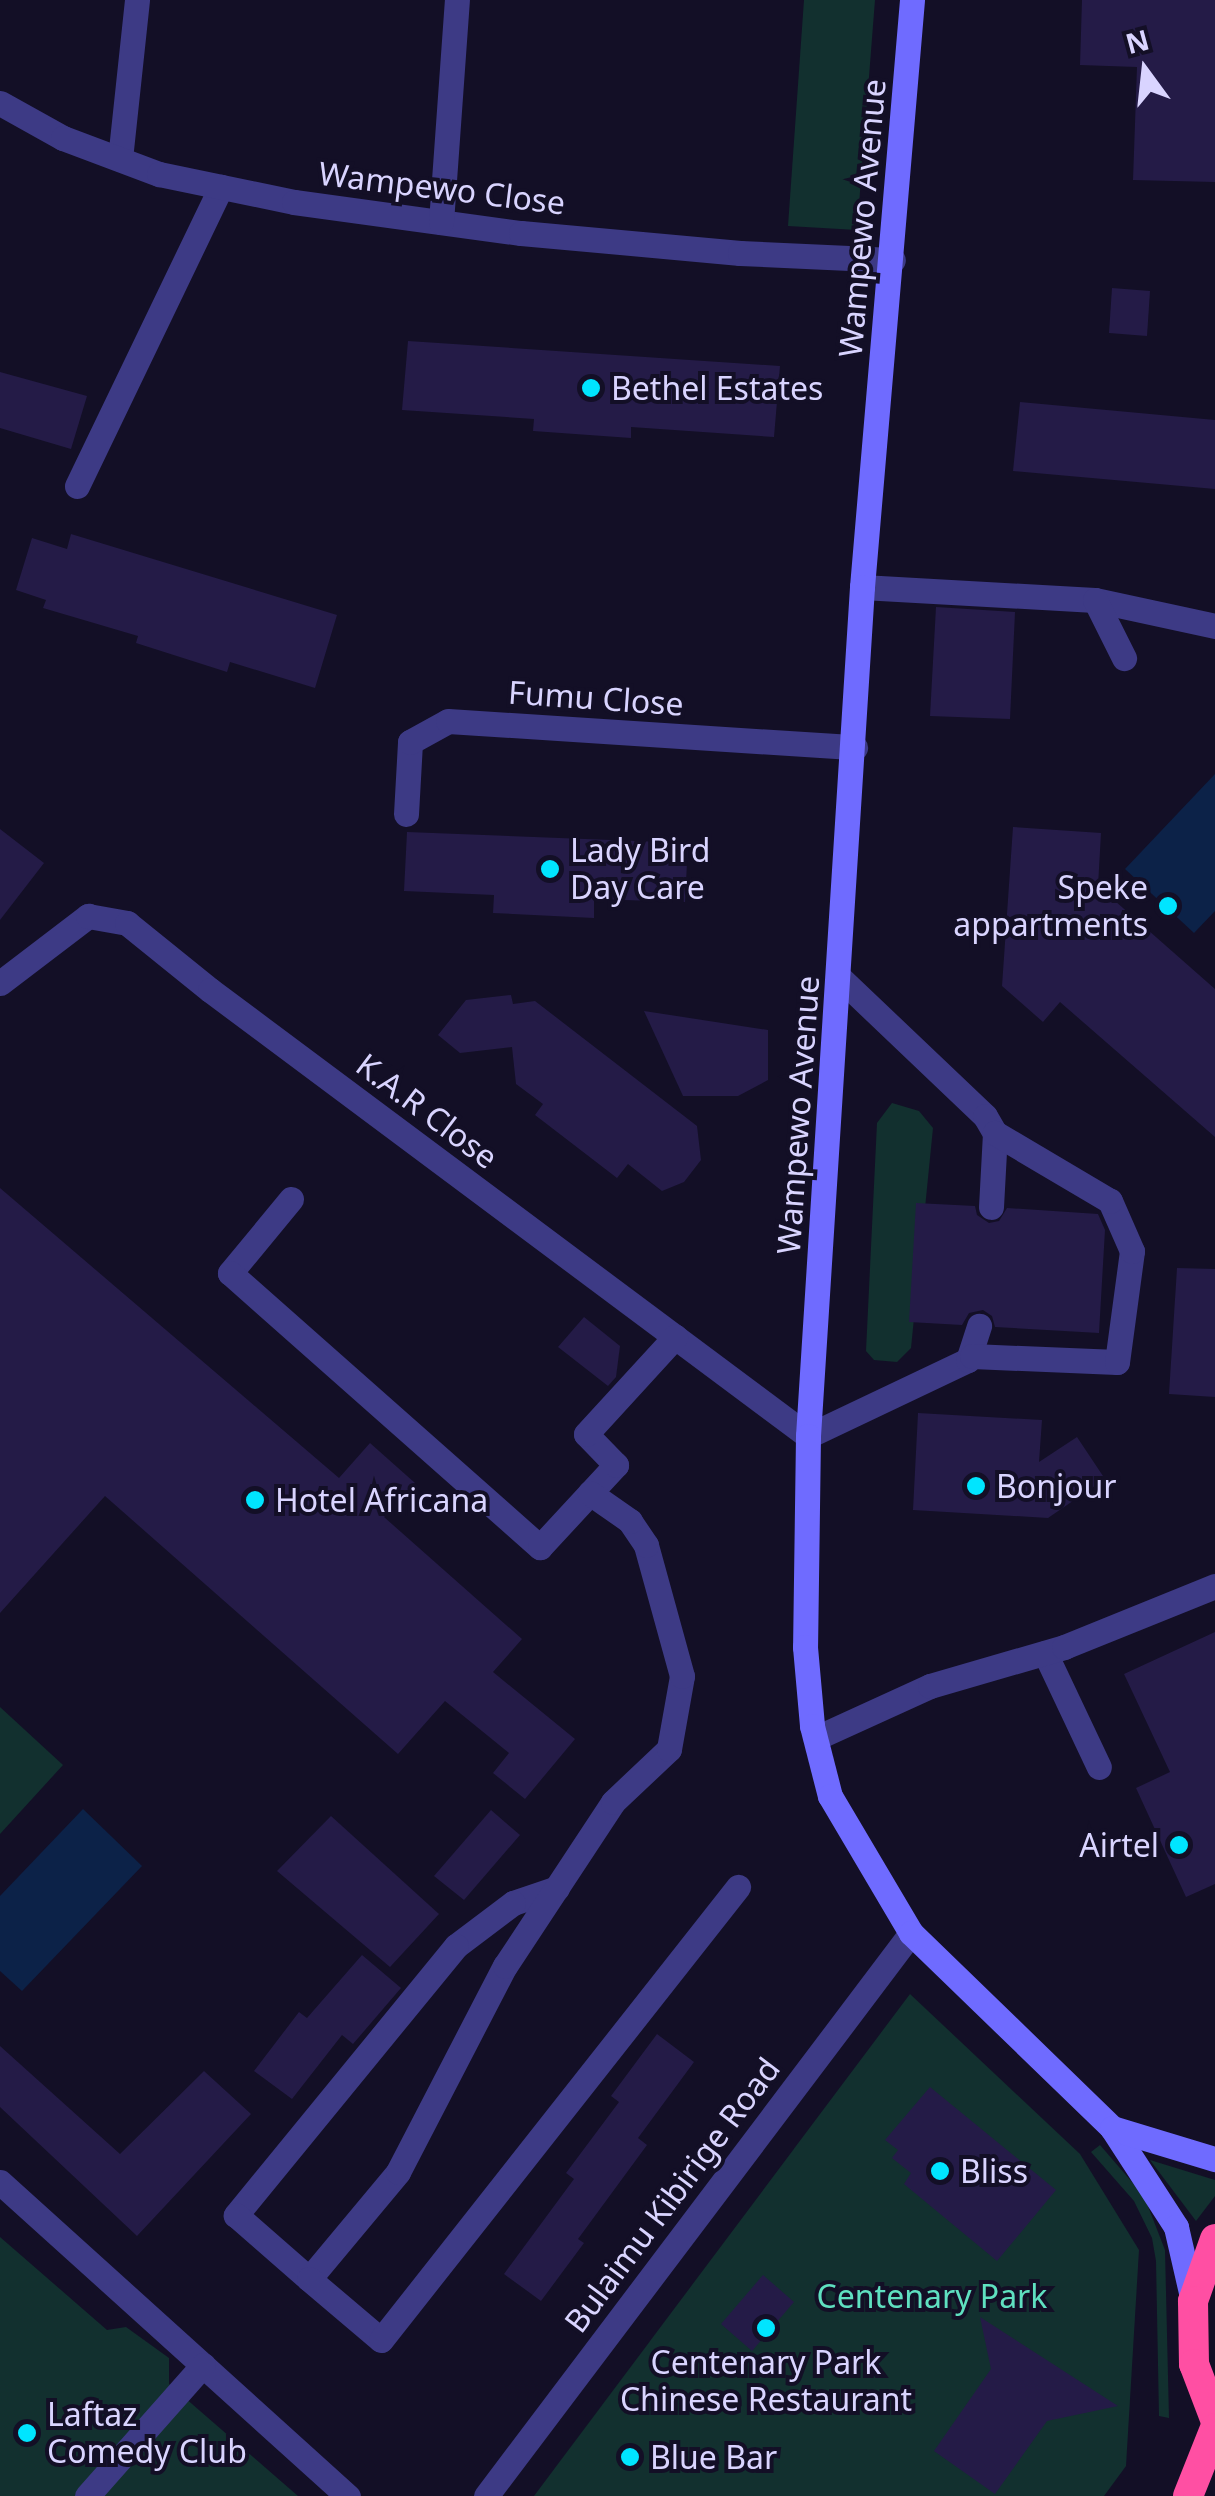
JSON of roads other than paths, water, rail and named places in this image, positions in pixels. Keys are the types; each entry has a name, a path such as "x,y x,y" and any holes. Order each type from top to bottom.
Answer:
{"highway":[{"path":"1215,2239 1193,2301 1194,2364 1215,2419"},
{"path":"1188,2496 1215,2428"}],"street":[{"path":"120,159 136,0"},
{"path":"441,222 457,0"},
{"name":"Wampewo Avenue","path":"912,0 893,260 862,587 855,747 808,1436 805,1647 816,1738 830,1796 911,1933 1112,2128"},
{"name":"Wampewo Close","path":"0,103 64,138 159,174 294,202 441,222 740,253 893,260"},
{"path":"76,486 221,186"},
{"path":"862,587 1096,600 1215,626"},
{"path":"1096,600 1124,658"},
{"name":"Fumu Close","path":"406,814 410,742 448,721 855,747"},
{"name":"K.A.R Close","path":"1,982 88,916 127,923 210,990 808,1436"},
{"path":"840,978 986,1116 995,1133 991,1208"},
{"path":"808,1436 949,1372 972,1356 1117,1362 1132,1251 1110,1202 995,1133"},
{"path":"291,1199 230,1273 540,1546 616,1465 586,1434 675,1337"},
{"path":"972,1356 978,1326"},
{"path":"309,2279 398,2172 505,1966 613,1802 669,1749 682,1676 646,1545 630,1521 590,1493"},
{"path":"816,1738 930,1686 1045,1653 1215,1586"},
{"path":"1045,1653 1099,1767"},
{"path":"557,1888 513,1903 456,1946 236,2215 381,2340 738,1887"},
{"name":"Bulaimu Kibirige Road","path":"486,2496 911,1933"},
{"path":"1112,2128 1215,2159"},
{"path":"1112,2128 1176,2228 1193,2301"},
{"path":"0,2182 348,2496"},
{"path":"86,2496 203,2365"}],"water":[{"path":"1215,774 1215,911 1194,933 1125,869"},
{"path":"83,1809 142,1866 22,1991 0,1971 0,1896"}],"place":[{"name":"Bethel Estates","path":"591,388"},
{"name":"Lady Bird Day Care","path":"550,869"},
{"name":"Speke appartments","path":"1168,906"},
{"name":"Bonjour","path":"976,1486"},
{"name":"Hotel Africana","path":"255,1500"},
{"name":"Airtel","path":"1179,1845"},
{"name":"Bliss","path":"940,2171"},
{"name":"Centenary Park Chinese Restaurant","path":"766,2328"},
{"name":"Laftaz Comedy Club","path":"27,2433"},
{"name":"Blue Bar","path":"630,2457"}],"park label":[{"name":"Centenary Park","path":"932,2296"}]}
